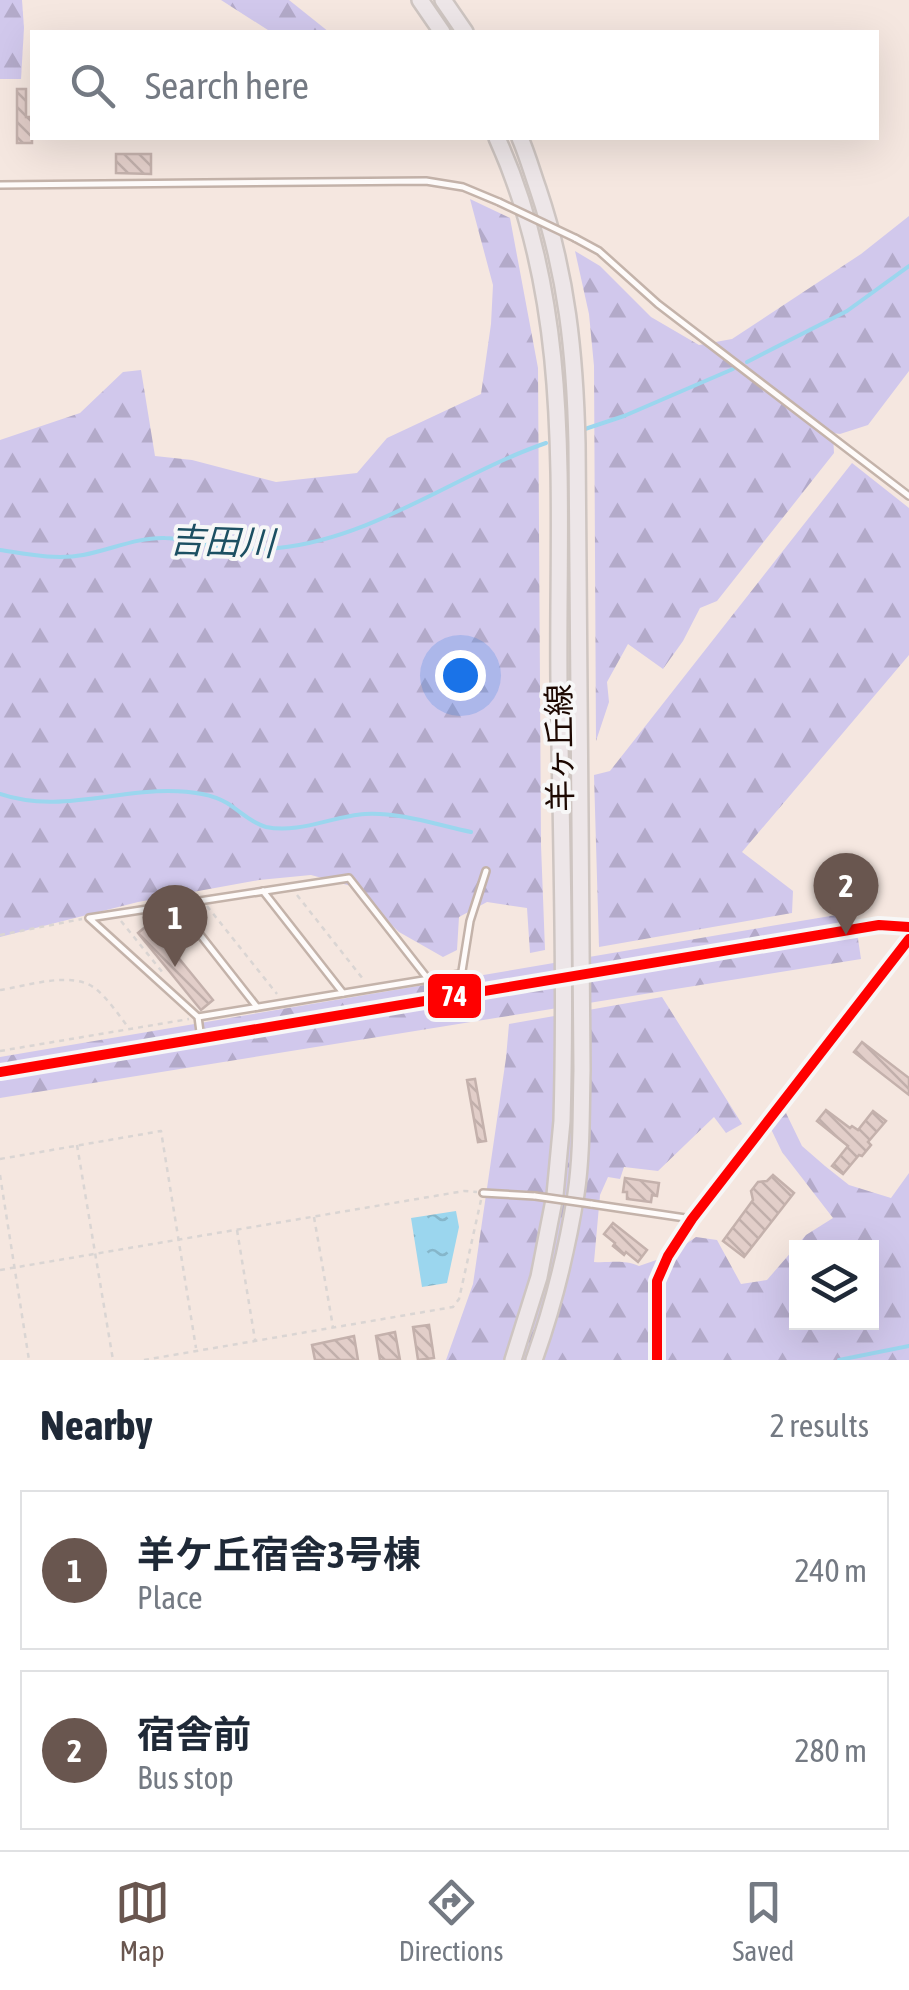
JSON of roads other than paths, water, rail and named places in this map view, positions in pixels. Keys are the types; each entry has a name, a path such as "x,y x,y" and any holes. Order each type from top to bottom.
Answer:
{"main road":[{"path":"420,0 441,30"},
{"path":"443,0 464,30"},
{"name":"羊ヶ丘線","path":"499,140 521,199 548,309 558,426 560,551 562,1121 555,1195 539,1277 513,1360"},
{"name":"羊ヶ丘線","path":"521,140 560,268 575,368 577,444 581,1124 576,1192 556,1288 534,1360"}],"lane":[{"path":"0,185 426,181 462,187 599,251 658,304 909,496"},
{"path":"458,996 470,920 486,871"},
{"path":"201,1039 198,1018 89,918 349,878 428,979"},
{"path":"264,891 343,993"},
{"path":"176,904 258,1008"},
{"path":"0,1072 878,925 909,927"},
{"path":"657,1360 657,1281 668,1256 692,1219 909,939"},
{"path":"198,1018 460,974"},
{"path":"482,1193 534,1196 692,1219"}],"water":[{"path":"456,1211 459,1227 447,1283 422,1287 411,1218"}],"waterway":[{"name":"吉田川","path":"747,362 847,311 909,266"},
{"name":"吉田川","path":"579,431 733,369"},
{"name":"吉田川","path":"0,550 62,557 155,538 250,549 314,542 382,519 546,443"},
{"path":"0,794 41,802 183,791 220,800 250,820 278,829 378,814 471,832"},
{"path":"839,1360 909,1346"}],"place":[{"name":"宿舎前","path":"846,935"},
{"name":"羊ケ丘宿舎3号棟","path":"175,967"}]}
